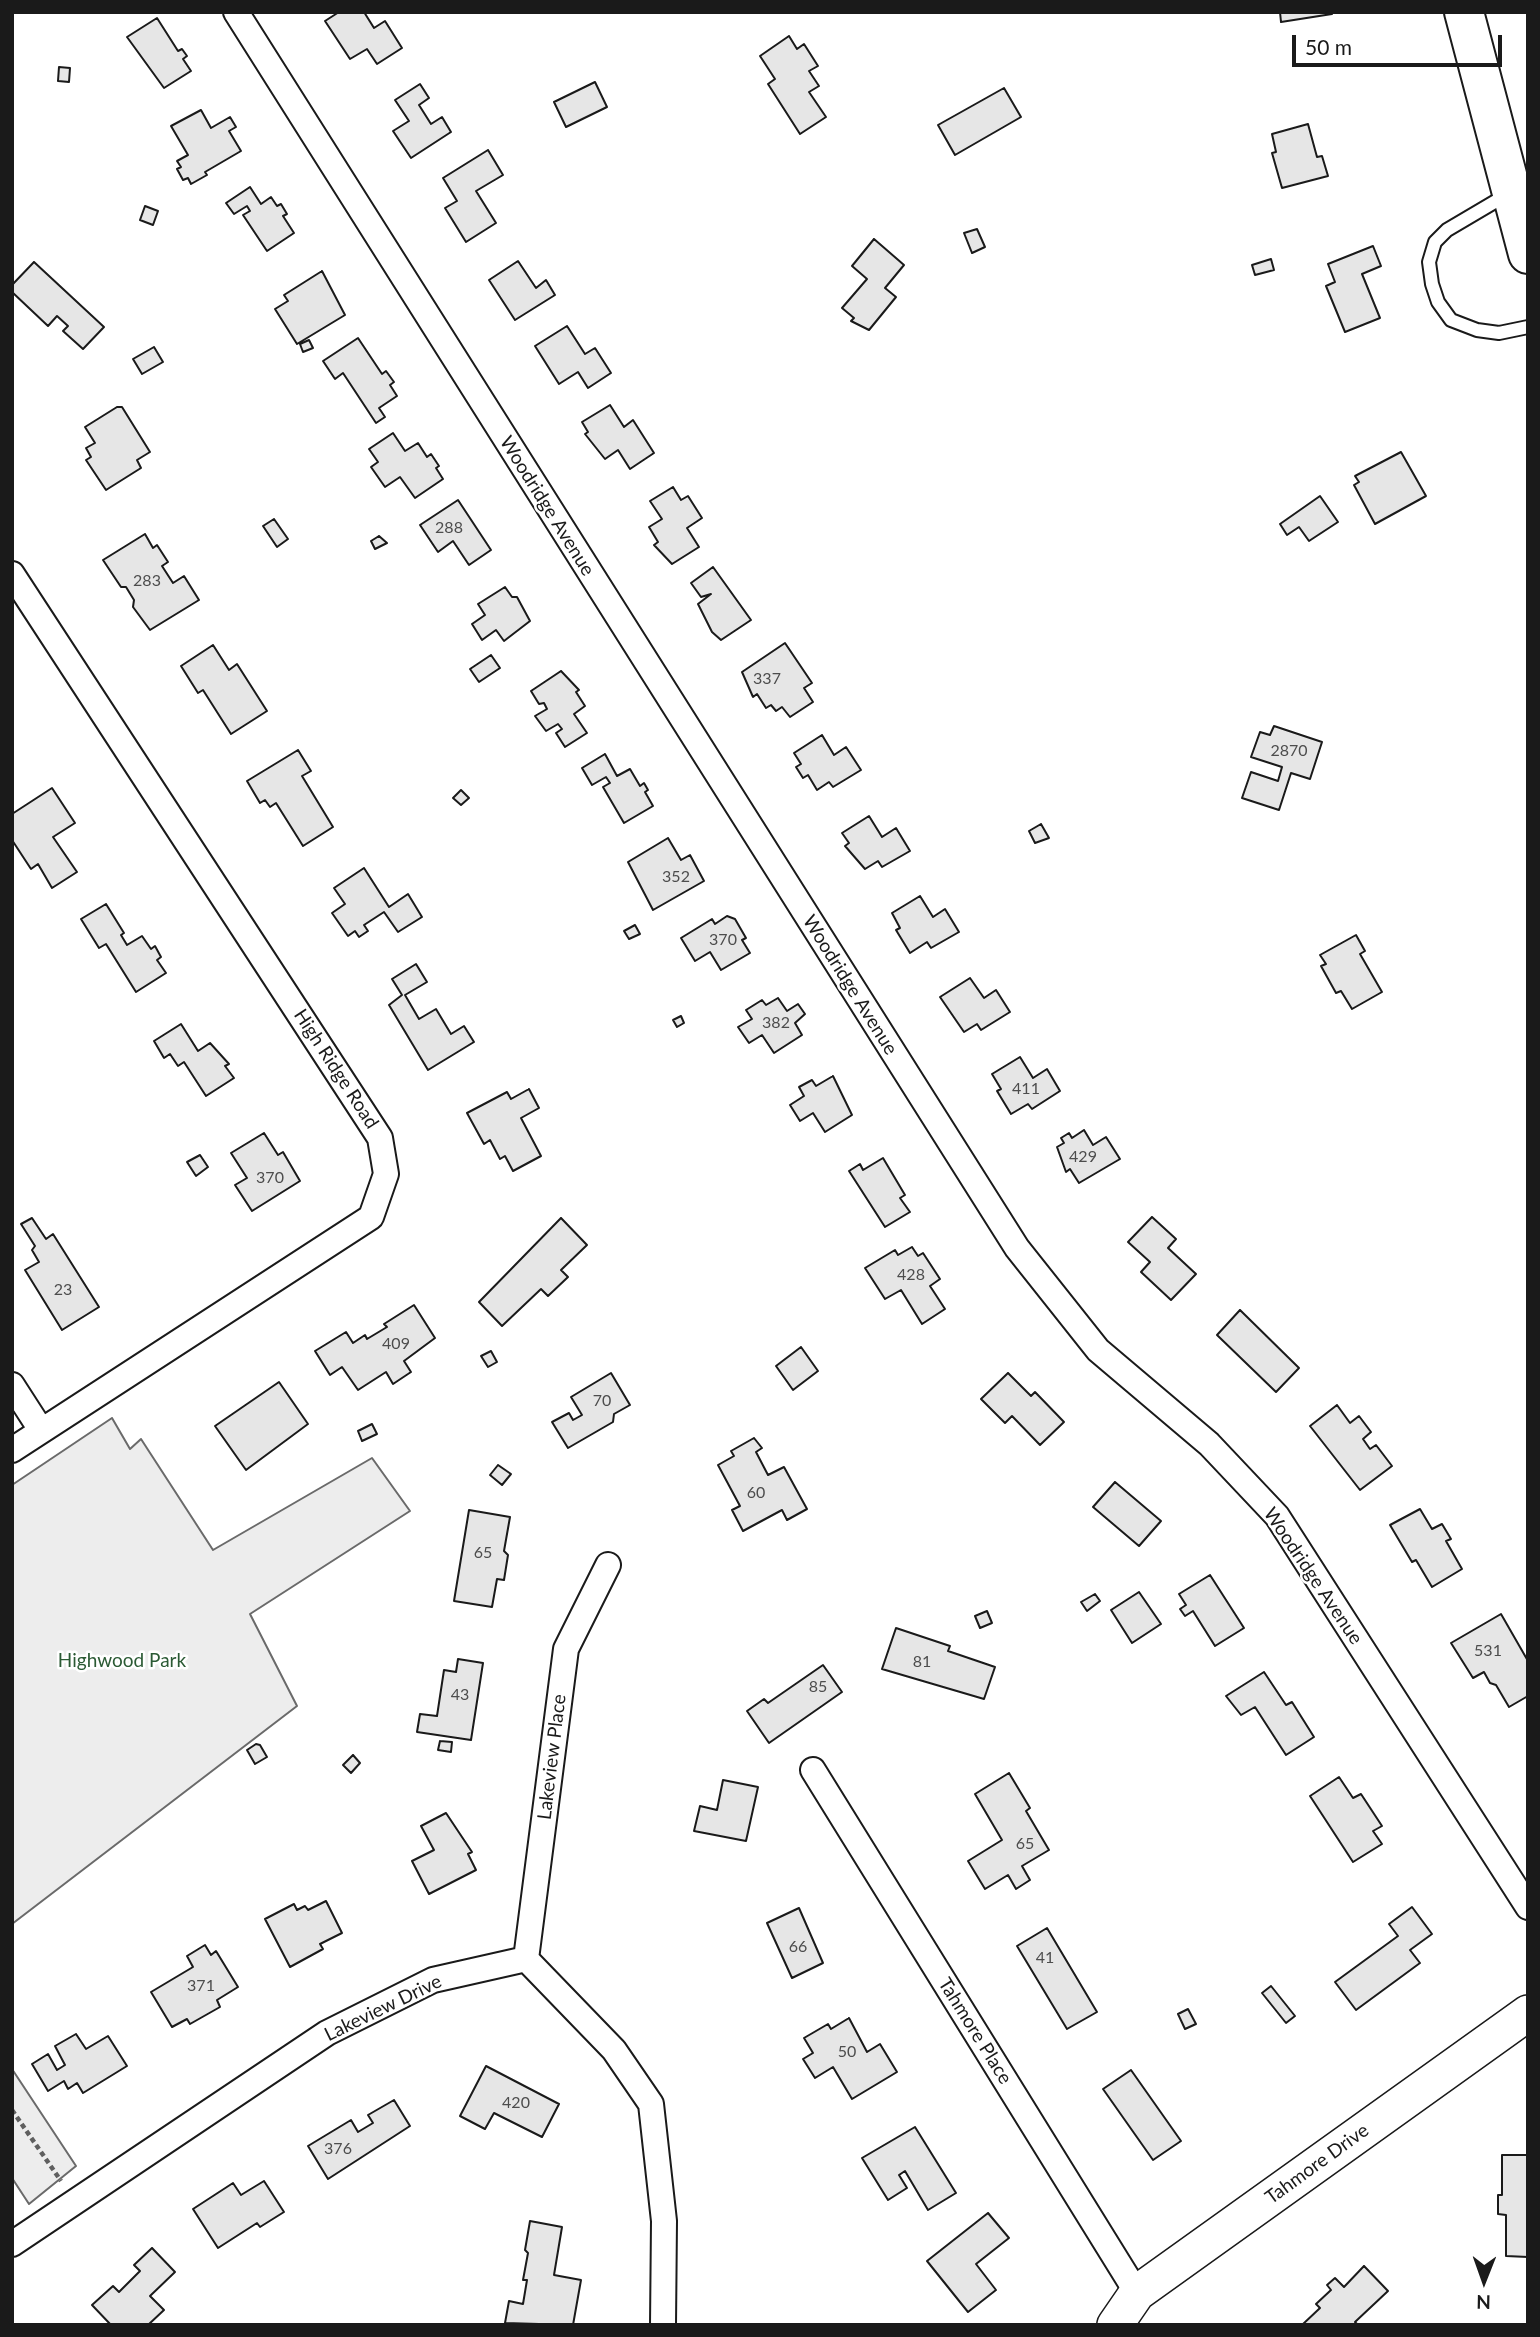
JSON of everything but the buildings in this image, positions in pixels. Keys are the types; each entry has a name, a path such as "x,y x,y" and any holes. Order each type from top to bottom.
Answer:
{"main road":[{"path":"1464,12 1528,254"}],"street":[{"name":"Woodridge Avenue","path":"236,12 1017,1248 1098,1350 1209,1444 1277,1516 1528,1907"},
{"name":"High Ridge Road","path":"12,574 380,1138 387,1174 371,1217 12,1450"},
{"path":"12,1385 41,1430"},
{"name":"Lakeview Place","path":"526,1959 566,1649 608,1565"},
{"name":"Tahmore Place","path":"813,1770 1137,2293"},
{"path":"526,1959 614,2050 651,2104 664,2221 663,2325"},
{"name":"Lakeview Drive","path":"12,2244 327,2033 433,1980 526,1959"},
{"name":"Tahmore Drive","path":"1115,2325 1137,2293 1528,2013"}],"lane":[{"path":"1512,192 1447,230 1436,242 1429,262 1438,302 1451,320 1477,330 1499,332 1528,327"}],"path":[{"path":"12,2110 75,2202"}],"shaded area":[{"name":"Highwood Park","path":"112,1418 130,1449 141,1439 213,1550 372,1458 410,1511 250,1614 297,1706 12,1924 12,1485"},
{"path":"12,2069 76,2166 29,2204 12,2178"}]}
